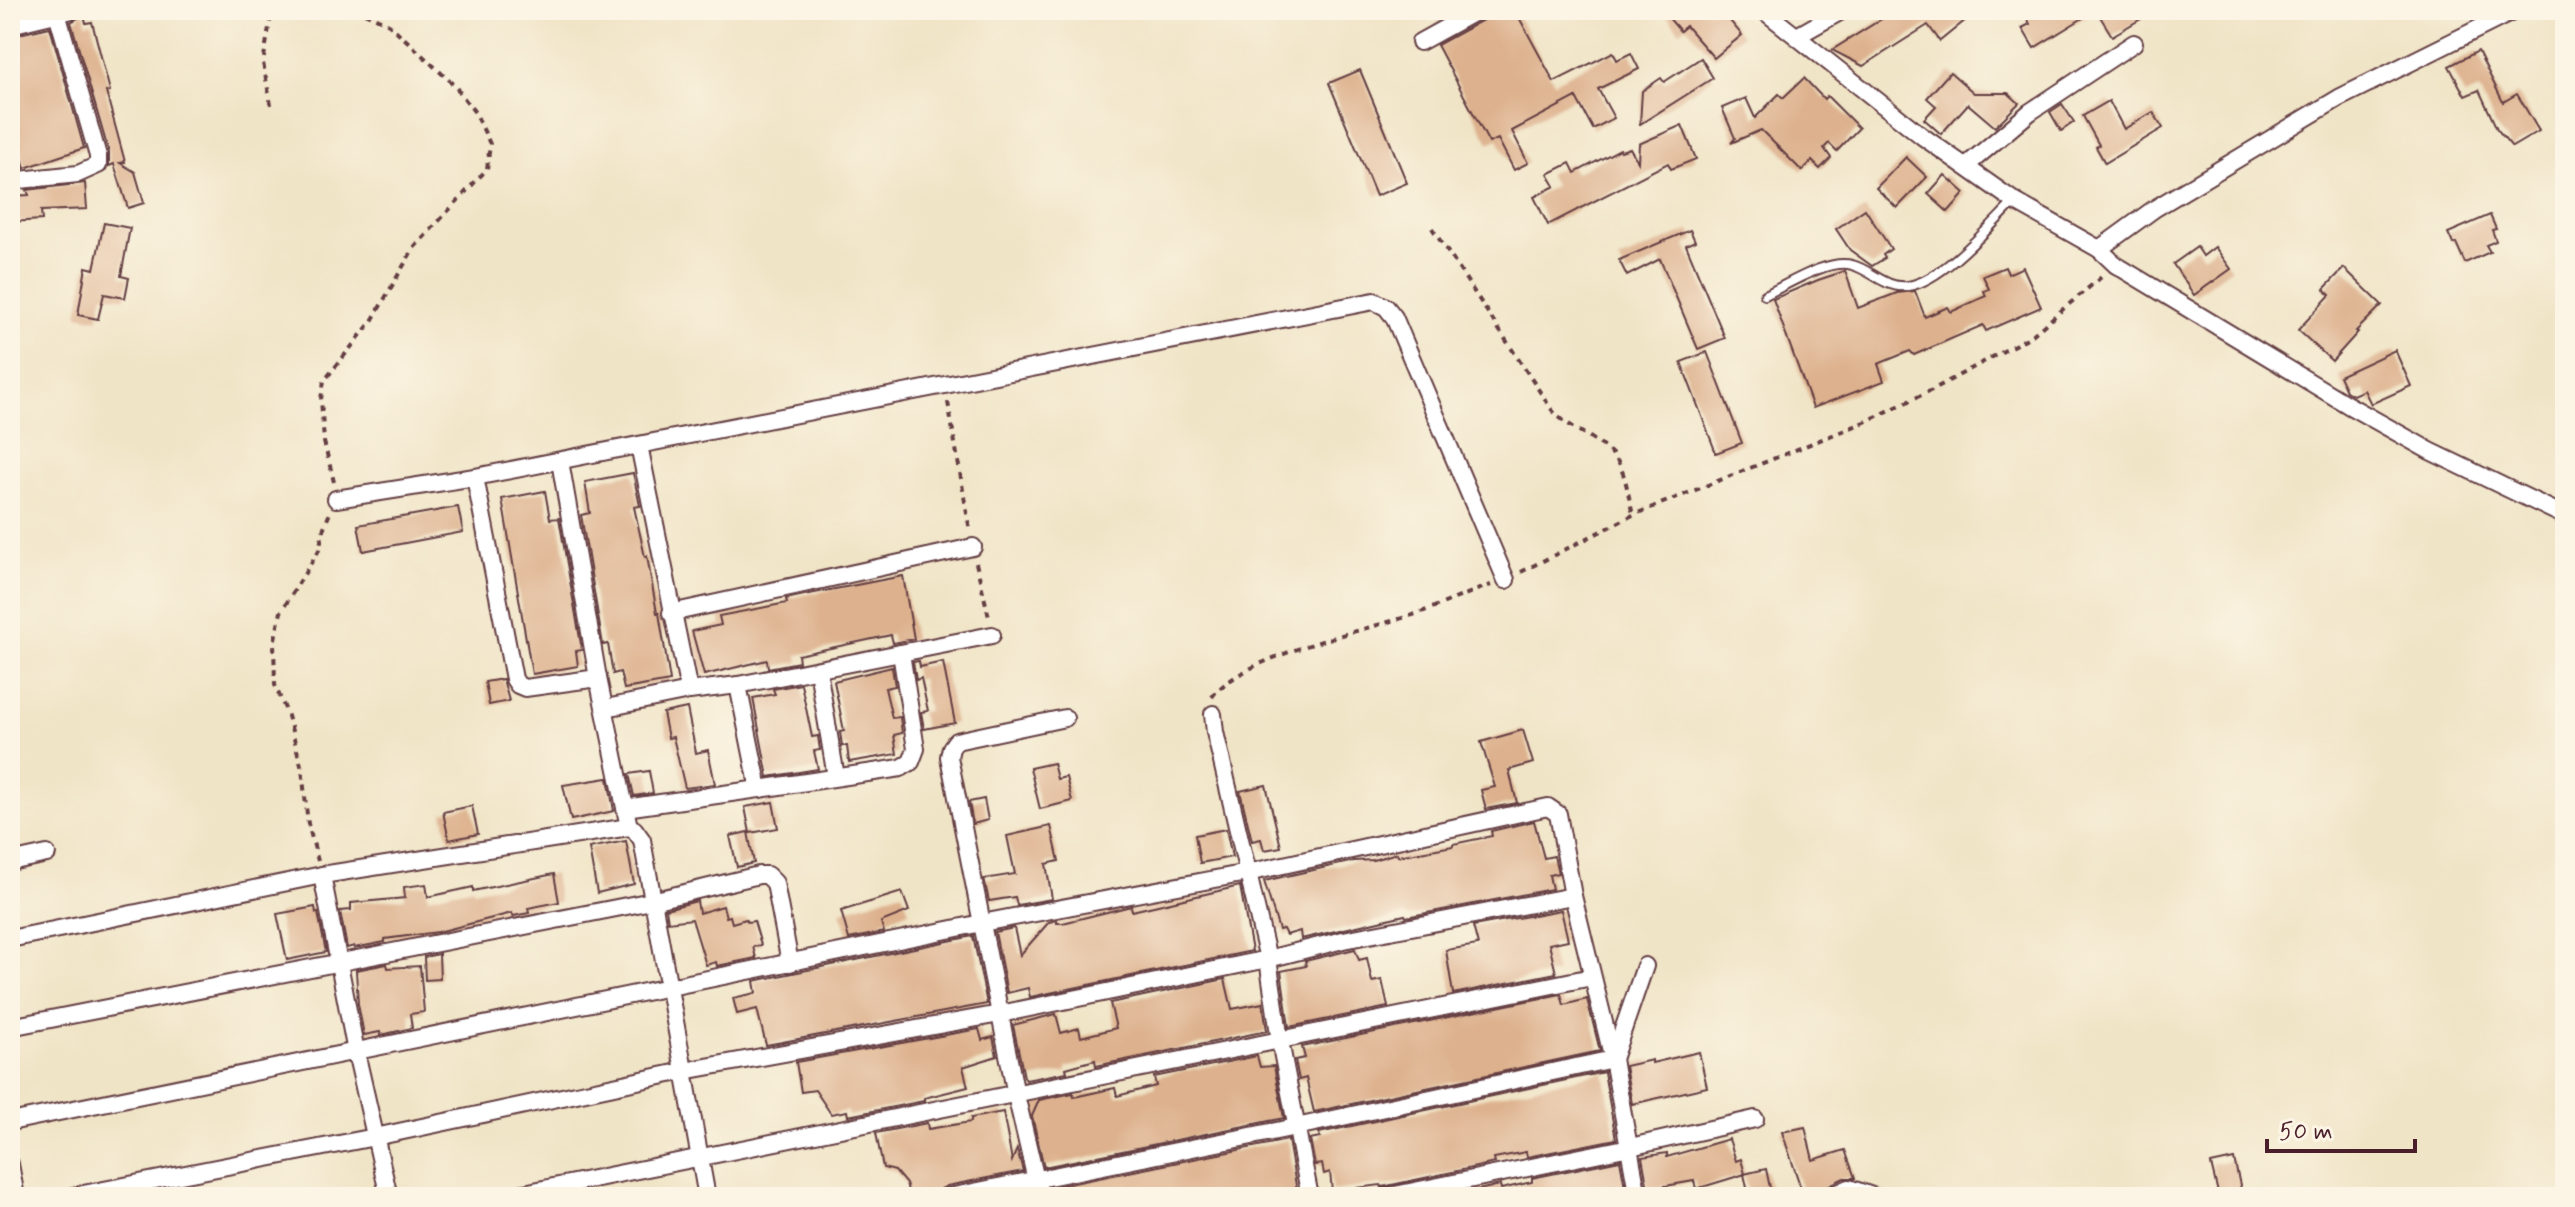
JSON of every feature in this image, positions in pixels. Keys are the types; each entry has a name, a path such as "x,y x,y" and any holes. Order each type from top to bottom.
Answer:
{"street":[{"path":"1420,42 1478,10"},
{"path":"1763,10 1898,118 2014,201 2099,249 2116,265 2348,405 2430,451 2565,516"},
{"path":"1797,36 1843,10"},
{"path":"2099,249 2154,209 2339,98 2516,10"},
{"path":"10,25 67,11 98,165 78,174 14,181 10,155"},
{"path":"1966,166 2030,112 2134,43"},
{"path":"336,499 560,461 1374,301 1386,307 1394,317 1506,580"},
{"path":"639,445 689,691"},
{"path":"560,461 598,678 629,827"},
{"path":"475,477 514,679 525,688 598,678"},
{"path":"671,613 973,547"},
{"path":"606,708 992,635"},
{"path":"625,808 901,768 914,758 916,749 901,653"},
{"path":"818,670 836,777"},
{"path":"738,685 759,789"},
{"path":"1213,714 1268,959 1280,1041 1310,1197"},
{"path":"1040,1197 1016,1095 949,757 956,741 1065,718"},
{"path":"10,1122 982,923 1247,873 1548,807 1558,814 1573,896 1613,1059 1638,1197"},
{"path":"10,939 322,875 629,827 642,840 707,1197"},
{"path":"10,862 47,854"},
{"path":"322,875 356,1052 389,1197"},
{"path":"10,1027 652,901 759,875 767,875 775,883 790,963"},
{"path":"68,1197 375,1137 684,1071 1000,1014 1268,959 1343,940 1573,896"},
{"path":"1613,1059 1645,966"},
{"path":"504,1197 1592,977"},
{"path":"949,1197 1613,1059"},
{"path":"1385,1197 1755,1119"},
{"path":"10,1164 16,1197"},
{"path":"1829,1197 1849,1188 1875,1197"}],"lane":[{"path":"1765,295 1840,263 1854,265 1888,284 1907,286 1923,281 1965,251 2014,201"}],"path":[{"path":"271,105 263,63 272,10"},
{"path":"322,875 308,824 302,769 288,716 275,685 274,643 281,612 319,550 324,527 336,499 324,442 321,399 324,381 372,321 413,249 487,169 490,144 476,114 455,86 389,24 358,10"},
{"path":"1432,228 1552,410 1564,423 1614,456 1622,472 1633,515"},
{"path":"1215,732 1212,697 1220,686 1234,678 1304,647 1416,613 1506,580 1633,515 1865,422 1932,390 2031,336 2116,265"},
{"path":"945,385 973,547 992,635"}],"building":[{"path":"83,10 86,23 92,22 110,91 106,92 125,162 120,163 135,172 144,203 128,208 114,164 109,166 109,153 71,22 80,17"},
{"path":"1501,10 1515,10 1554,82 1613,52 1617,60 1631,53 1639,69 1598,89 1614,118 1593,129 1576,97 1512,131 1528,163 1514,170 1498,139 1489,143 1437,45"},
{"path":"1662,10 1721,10 1742,35 1714,58 1686,26 1680,31"},
{"path":"1896,10 1978,10 1940,41 1928,25 1863,66 1832,50"},
{"path":"2041,10 2096,10 2034,48 2022,28 2030,24 2027,18"},
{"path":"2096,10 2156,10 2112,36"},
{"path":"50,27 84,148 25,168 20,151 13,145 10,136 10,36"},
{"path":"2478,51 2503,102 2517,94 2539,131 2512,147 2497,129 2479,90 2465,96 2449,66"},
{"path":"1701,58 1713,78 1640,124 1642,91 1661,78 1664,82"},
{"path":"1360,70 1407,183 1376,196 1329,83"},
{"path":"1950,72 1974,93 2008,93 2019,103 1995,127 1968,104 1941,134 1924,119 1936,106 1927,98"},
{"path":"1804,78 1859,128 1837,151 1829,143 1824,148 1831,158 1820,169 1812,161 1802,171 1761,130 1731,143 1735,138 1722,108 1746,98 1755,118 1779,94 1783,98"},
{"path":"2109,101 2124,129 2153,112 2163,128 2105,163 2083,116"},
{"path":"2062,104 2074,122 2061,131 2050,112"},
{"path":"1682,125 1696,159 1671,169 1668,163 1548,225 1534,197 1555,186 1548,174 1570,163 1575,173 1620,149 1630,148 1638,162 1639,144"},
{"path":"1906,157 1927,177 1897,208 1876,188"},
{"path":"1945,175 1965,193 1948,212 1928,194"},
{"path":"85,183 87,209 41,211 42,220 10,222 10,196 29,195 27,190"},
{"path":"1865,209 1891,249 1883,255 1885,258 1872,266 1850,250 1836,229"},
{"path":"2490,215 2496,229 2492,230 2496,241 2486,245 2490,252 2465,263 2448,233"},
{"path":"104,223 130,228 121,276 129,278 125,298 104,294 98,319 78,315 86,267 94,269"},
{"path":"1690,230 1695,241 1686,245 1725,338 1698,349 1660,259 1627,276 1619,260"},
{"path":"2197,247 2203,256 2215,247 2231,269 2194,295 2173,264"},
{"path":"2005,267 2008,274 2023,267 2041,307 1986,331 1983,325 1914,355 1910,351 1878,364 1884,381 1813,408 1773,299 1845,271 1858,308 1897,293 1915,291 1925,317 1948,307 1951,312 1986,296 1984,291 1989,289 1983,276"},
{"path":"2344,268 2382,305 2332,361 2298,330 2330,295 2324,289"},
{"path":"2395,350 2411,386 2371,404 2364,390 2353,395 2346,391 2339,376"},
{"path":"1707,352 1742,443 1716,453 1681,362"},
{"path":"633,473 640,506 634,507 659,613 670,681 624,689 620,672 613,674 608,644 603,645 581,515 590,513 585,482"},
{"path":"545,491 550,519 559,518 582,650 576,651 578,666 532,674 502,499"},
{"path":"458,507 463,532 363,551 358,525"},
{"path":"903,576 914,639 893,643 891,635 798,655 799,662 768,668 767,660 704,675 692,631 721,625 719,616 787,603 786,599 804,595"},
{"path":"919,661 920,667 943,662 955,723 924,729 921,712 928,711 921,678 916,680 913,662"},
{"path":"892,667 895,686 885,688 892,718 900,717 902,733 894,735 897,754 849,762 847,746 842,746 840,732 844,731 834,681"},
{"path":"503,679 509,701 489,705 485,682"},
{"path":"801,684 812,737 818,736 820,750 814,751 818,769 768,777 753,698 775,694 773,689"},
{"path":"687,708 696,753 708,750 715,784 685,788 673,737 668,738 663,713"},
{"path":"1523,730 1533,763 1509,770 1517,803 1486,809 1481,790 1495,787 1481,742"},
{"path":"1053,763 1057,779 1066,777 1072,801 1040,809 1030,768"},
{"path":"649,771 653,793 634,796 629,774"},
{"path":"608,778 614,811 571,820 563,785"},
{"path":"1266,785 1281,847 1264,850 1261,839 1252,841 1240,791"},
{"path":"984,799 988,820 973,824 969,802"},
{"path":"773,802 778,828 750,833 745,807"},
{"path":"472,806 478,834 449,840 443,812"},
{"path":"1534,821 1544,858 1554,856 1558,873 1549,875 1552,889 1405,915 1301,939 1300,931 1286,935 1283,929 1279,930 1264,881 1397,853 1398,856 1453,846 1492,836 1491,831"},
{"path":"1051,826 1059,861 1046,864 1052,899 1017,905 1015,897 989,901 984,879 1015,874 1007,836"},
{"path":"1226,829 1232,857 1200,863 1195,835"},
{"path":"748,832 754,863 737,867 730,836"},
{"path":"626,841 634,884 597,893 589,848"},
{"path":"554,874 559,902 528,908 529,913 513,916 512,913 438,932 347,948 340,911 351,910 351,903 405,898 404,887 426,884 428,897"},
{"path":"1240,886 1252,951 1030,997 1028,988 1007,993 995,932 1014,928 1020,955 1049,922 1057,920 1057,923 1063,923 1131,906 1132,911"},
{"path":"902,892 909,911 881,922 884,932 849,939 841,911"},
{"path":"697,901 699,913 723,906 726,917 730,916 732,923 746,919 748,922 754,921 761,945 753,947 756,958 717,966 716,962 706,965 692,919 668,922 666,909"},
{"path":"315,907 326,952 287,960 277,914"},
{"path":"1561,910 1568,940 1549,944 1556,973 1453,994 1446,950 1478,945 1473,926"},
{"path":"973,936 987,1004 766,1045 757,1009 737,1014 733,998 756,993 754,981"},
{"path":"1355,949 1359,960 1367,958 1372,982 1382,980 1388,1007 1289,1027 1281,971 1306,966 1305,961"},
{"path":"439,954 440,979 425,980 424,957"},
{"path":"387,964 388,968 420,966 424,1012 410,1014 412,1028 381,1035 380,1032 364,1035 356,970"},
{"path":"1225,979 1232,1009 1263,1003 1267,1031 1096,1066 1095,1060 1066,1068 1067,1072 1026,1080 1024,1077 1013,1025 1056,1014 1061,1033 1079,1028 1081,1037 1116,1028 1110,1003"},
{"path":"1561,994 1564,1005 1587,999 1600,1051 1314,1112 1306,1078 1299,1080 1295,1060 1305,1058 1302,1047"},
{"path":"979,1029 982,1040 993,1037 997,1056 963,1067 968,1087 924,1098 924,1101 848,1116 847,1111 831,1114 815,1090 801,1092 796,1062"},
{"path":"1699,1052 1707,1087 1632,1104 1625,1066"},
{"path":"1257,1056 1260,1067 1274,1066 1284,1118 1044,1167 1032,1116 1039,1100 1073,1093 1074,1097 1115,1088 1117,1096 1156,1086 1154,1077"},
{"path":"1604,1072 1616,1139 1527,1157 1526,1152 1494,1158 1495,1163 1382,1187 1332,1191 1330,1172 1324,1174 1322,1164 1315,1165 1310,1139 1320,1137 1319,1133"},
{"path":"1003,1112 1012,1161 1017,1149 1023,1171 947,1186 941,1189 938,1197 920,1197 920,1194 910,1197 906,1184 895,1171 883,1168 876,1133 927,1123 928,1129 971,1122 971,1118"},
{"path":"1805,1127 1813,1160 1845,1150 1855,1178 1844,1178 1804,1197 1782,1132"},
{"path":"1729,1139 1736,1161 1741,1159 1745,1174 1696,1189 1694,1181 1648,1189 1642,1157 1667,1153 1667,1157"},
{"path":"1288,1140 1298,1197 1051,1197 1049,1188"},
{"path":"2234,1159 2242,1194 2219,1197 2211,1164"},
{"path":"1620,1160 1626,1192 1620,1193 1621,1197 1449,1197 1500,1185 1501,1189 1532,1182 1532,1178"},
{"path":"1766,1169 1772,1197 1749,1197 1744,1174"}]}
